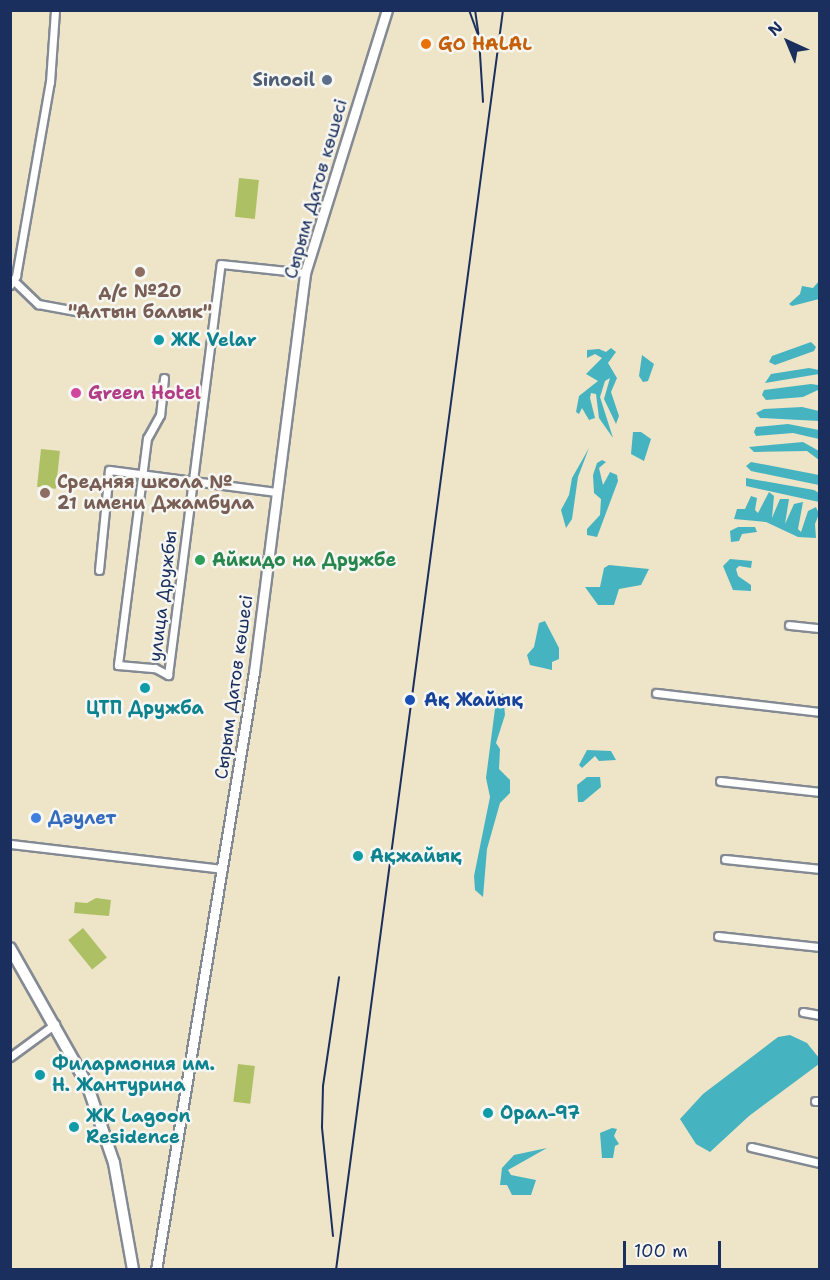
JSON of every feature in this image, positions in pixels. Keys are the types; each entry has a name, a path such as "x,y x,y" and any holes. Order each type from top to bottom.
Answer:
{"main road":[{"name":"Сырым Датов көшесі","path":"156,1269 223,869 277,492 305,273 387,10"},
{"path":"10,948 81,1069 114,1163 133,1269"}],"street":[{"path":"55,10 50,82 12,282 38,304 81,312"},
{"name":"улица Дружбы","path":"164,378 160,415 147,438 118,665 155,668 168,675 221,264 305,273"},
{"path":"99,570 109,470 277,492"},
{"path":"789,625 819,628"},
{"path":"656,693 819,712"},
{"path":"720,781 819,792"},
{"path":"10,844 223,869"},
{"path":"725,859 819,869"},
{"path":"718,936 819,947"},
{"path":"803,1012 819,1015"},
{"path":"10,1057 55,1024"},
{"path":"751,1147 819,1163"}],"green space":[{"path":"239,178 259,180 255,219 235,217"},
{"path":"41,449 60,451 56,489 37,487"},
{"path":"96,898 111,900 109,916 74,913 75,902 87,903"},
{"path":"83,928 107,958 92,969 68,940"},
{"path":"238,1064 255,1066 250,1104 233,1102"}],"water":[{"path":"819,281 819,299 792,306 789,304 800,294 802,286 813,288"},
{"path":"811,342 816,347 814,351 775,365 769,362 772,356"},
{"path":"611,348 616,352 608,363 617,378 611,392 619,416 616,424 604,399 610,378 605,381 600,397 613,438 599,418 596,394 591,393 590,398 595,418 589,420 582,408 579,414 576,412 579,396 598,381 586,374 602,358 595,354 587,358 587,350 599,349 606,352"},
{"path":"642,355 654,364 648,381 643,382 639,376"},
{"path":"809,368 819,370 819,374 765,383 771,374"},
{"path":"818,385 818,390 803,397 766,400 762,395 764,390"},
{"path":"802,407 819,411 819,421 760,418 756,413 764,409"},
{"path":"788,424 819,430 819,439 793,433 756,436 754,432 756,427"},
{"path":"633,432 641,432 651,439 644,461 631,454"},
{"path":"803,442 819,451 819,460 807,451 754,452 749,447"},
{"path":"589,448 578,477 572,519 566,528 561,510 569,495 572,478"},
{"path":"602,460 606,462 599,468 603,485 610,472 617,475 618,481 597,537 587,535 587,529 600,515 601,499 594,493 593,475 597,463"},
{"path":"751,462 819,475 819,485 751,471 746,466"},
{"path":"746,478 814,490 819,493 819,502 746,486"},
{"path":"769,492 774,496 772,518 780,499 789,499 785,524 794,504 803,502 798,529 801,532 808,511 816,507 819,514 815,524 816,538 798,537 766,522 734,519 737,509 745,509 751,496 757,498 755,510 758,513"},
{"path":"738,527 755,527 757,532 742,534 739,541 731,542 730,531"},
{"path":"730,559 752,561 751,568 739,566 736,569 738,576 751,585 751,591 733,590 723,566"},
{"path":"609,565 649,569 641,585 619,589 614,605 598,605 585,587 600,587 604,568"},
{"path":"545,621 559,648 559,659 552,662 552,670 530,665 527,655 534,647 539,623"},
{"path":"503,693 505,715 496,743 500,749 499,769 510,780 510,793 500,803 487,849 483,897 475,890 474,876 490,797 486,778 496,701"},
{"path":"587,750 611,751 616,760 599,761 595,756 582,768 579,765"},
{"path":"587,777 600,777 601,787 583,802 578,802 577,785"},
{"path":"790,1035 807,1043 819,1058 819,1064 749,1116 710,1152 696,1144 680,1119 703,1094 778,1037"},
{"path":"612,1128 617,1129 614,1136 619,1144 615,1146 613,1158 602,1158 600,1133"},
{"path":"547,1148 508,1170 511,1175 536,1180 531,1195 512,1195 507,1185 500,1185 502,1168 514,1155"}],"railway":[{"path":"469,10 479,38 475,10"},
{"path":"336,1270 503,10"},
{"path":"479,38 483,102"},
{"path":"333,1236 322,1127 323,1086 339,977"}],"place":[{"name":"GO HALAL","path":"426,44"},
{"name":"Sinooil","path":"327,80"},
{"name":"д/с №20 \"Алтын балык\"","path":"140,272"},
{"name":"ЖК Velar","path":"159,340"},
{"name":"Green Hotel","path":"76,393"},
{"name":"Средняя школа № 21 имени Джамбула","path":"45,493"},
{"name":"Айкидо на Дружбе","path":"200,560"},
{"name":"ЦТП Дружба","path":"145,688"},
{"name":"Ақ Жайық","path":"410,700"},
{"name":"Дәулет","path":"36,818"},
{"name":"Ақжайық","path":"358,856"},
{"name":"Филармония им. Н. Жантурина","path":"40,1075"},
{"name":"Орал-97","path":"488,1113"},
{"name":"ЖК Lagoon Residence","path":"74,1127"}]}
